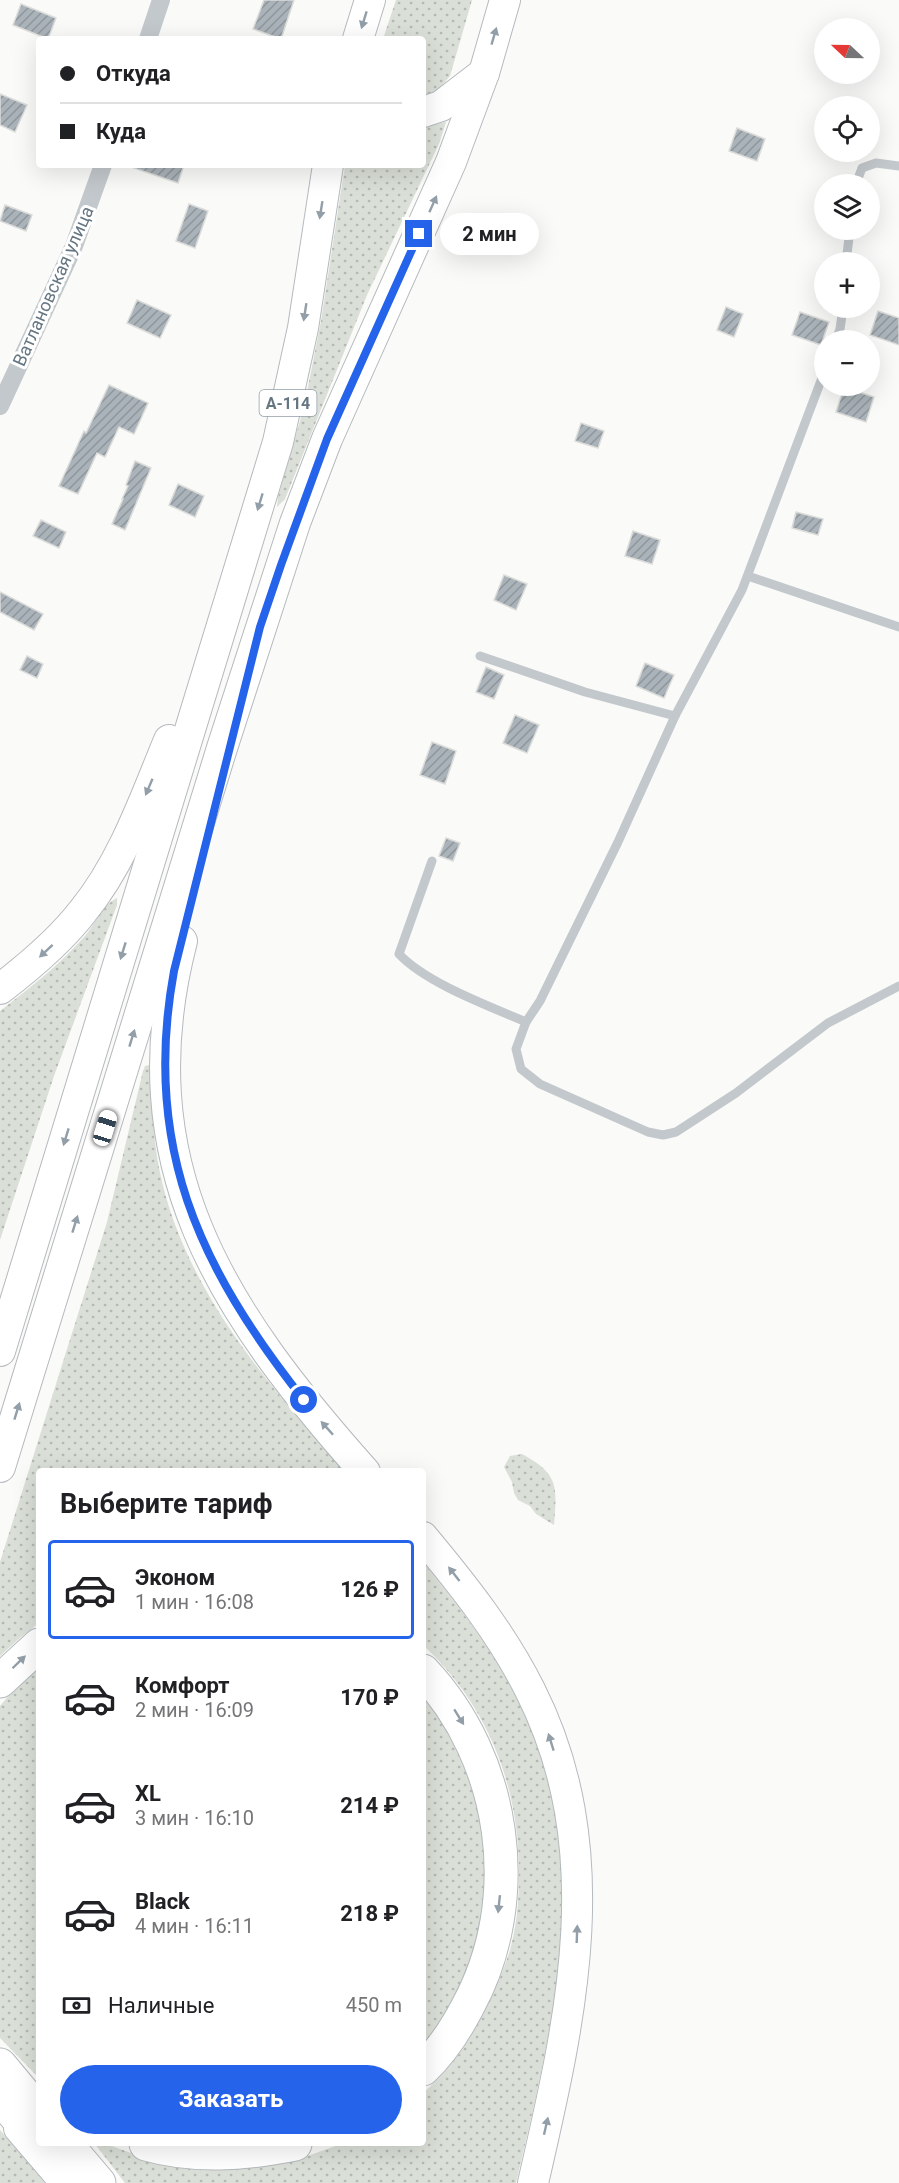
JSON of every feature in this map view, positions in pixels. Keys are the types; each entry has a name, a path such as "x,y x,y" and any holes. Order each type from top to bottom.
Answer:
{"highway":[{"path":"0,1681 36,1648"},
{"path":"426,1675 460,1719 480,1758 490,1788 501,1844 500,1902 496,1929 481,1978 472,1999 447,2042 426,2066"},
{"path":"0,2054 36,2087"},
{"path":"0,2065 36,2108"},
{"path":"0,2097 36,2139"},
{"path":"41,2146 72,2183"},
{"path":"68,2146 99,2183"},
{"path":"156,2146 222,2154 244,2153 283,2146"}],"main road":[{"path":"359,36 370,0"},
{"name":"А-114","path":"0,1467 260,627 295,523 320,457 451,162 484,73 505,0"},
{"path":"426,111 441,106 484,73"},
{"name":"А-114","path":"0,1351 278,442 303,328 328,168"},
{"path":"0,989 34,962 76,920 99,889 116,859 172,734 200,650 246,548"},
{"path":"260,627 174,971 167,1008 164,1069 171,1138 180,1182 191,1214 223,1282 248,1325 317,1417 362,1468"},
{"path":"426,1541 479,1608 505,1646 530,1690 548,1732 572,1818 578,1904 576,1950 560,2065 533,2183"},
{"path":"0,2105 66,2183"}],"street":[{"path":"148,36 161,0"},
{"name":"Ватлановская улица","path":"0,405 74,246 102,168"}],"lane":[{"path":"860,174 862,168 876,164 899,166"},
{"path":"815,396 742,590 675,716 618,842 540,1001 526,1022 516,1049 521,1069 540,1084 648,1132 663,1135 676,1132 736,1093 828,1023 899,986"},
{"path":"748,576 899,627"},
{"path":"480,656 585,692 675,716"},
{"path":"432,861 399,954 408,964 468,997 526,1022"}],"shaded area":[{"path":"396,0 472,0 450,76 434,95 426,98 426,36 384,36"},
{"path":"446,122 439,144 367,295 285,499 277,507 304,407 321,321 345,168 426,168 426,126"},
{"path":"117,898 117,905 54,1076 0,1240 0,1011 65,957 84,937 107,905"},
{"path":"149,1065 151,1072 154,1132 159,1168 170,1211 187,1253 207,1293 231,1331 286,1404 342,1468 36,1468 36,1625 0,1656 0,1562 107,1222 145,1066"},
{"path":"522,1454 543,1468 553,1482 554,1525 536,1514 530,1506 518,1500 514,1493 512,1482 504,1467 510,1456"},
{"path":"426,1566 485,1643 517,1696 541,1755 556,1816 562,1876 561,1938 554,1999 543,2061 516,2183 125,2183 97,2146 112,2146 134,2154 212,2169 236,2169 283,2163 335,2146 426,2146 426,2090 454,2061 478,2024 508,1956 518,1902 518,1840 506,1778 482,1721 446,1669 426,1648"},
{"path":"36,1671 36,2075 0,2038 0,1706"},
{"path":"426,1696 472,1772 487,1860 479,1938 454,2004 426,2044"},
{"path":"0,2130 45,2183 0,2183"}],"building":[{"path":"264,0 294,0 282,36 273,36 253,29"},
{"path":"21,4 56,18 49,36 40,36 13,25"},
{"path":"0,94 27,105 15,132 0,125"},
{"path":"737,128 765,139 757,161 729,151"},
{"path":"134,168 183,168 178,183"},
{"path":"189,204 208,211 195,248 176,241"},
{"path":"5,205 32,215 26,231 0,221"},
{"path":"137,300 171,315 160,338 127,323"},
{"path":"726,307 743,314 734,337 717,330"},
{"path":"800,312 829,322 826,330 814,330 814,343 792,335"},
{"path":"880,312 899,318 899,345 880,338 880,330 872,330 876,318 880,318"},
{"path":"109,385 148,403 134,434 119,427 105,457 97,453 78,494 59,486 84,431 86,433"},
{"path":"841,396 874,397 866,422 836,412"},
{"path":"581,423 604,431 598,448 575,441"},
{"path":"135,461 151,468 125,530 112,524 128,486 126,485"},
{"path":"178,484 204,496 195,517 169,505"},
{"path":"796,512 823,519 818,535 792,528"},
{"path":"41,520 66,532 59,548 33,536"},
{"path":"633,531 660,540 652,564 625,556"},
{"path":"504,575 527,584 516,610 494,600"},
{"path":"0,592 43,614 34,630 0,612"},
{"path":"27,656 43,664 37,678 20,670"},
{"path":"645,663 674,675 664,698 636,686"},
{"path":"486,667 504,675 494,699 476,692"},
{"path":"515,715 539,725 527,753 503,743"},
{"path":"432,742 456,751 445,784 420,775"},
{"path":"446,838 460,843 453,861 439,856"}],"route":[{"path":"304,1400 248,1325 223,1282 191,1214 180,1182 171,1138 165,1090 164,1048 167,1008 174,971 260,627 295,523 327,439 419,234"}]}
